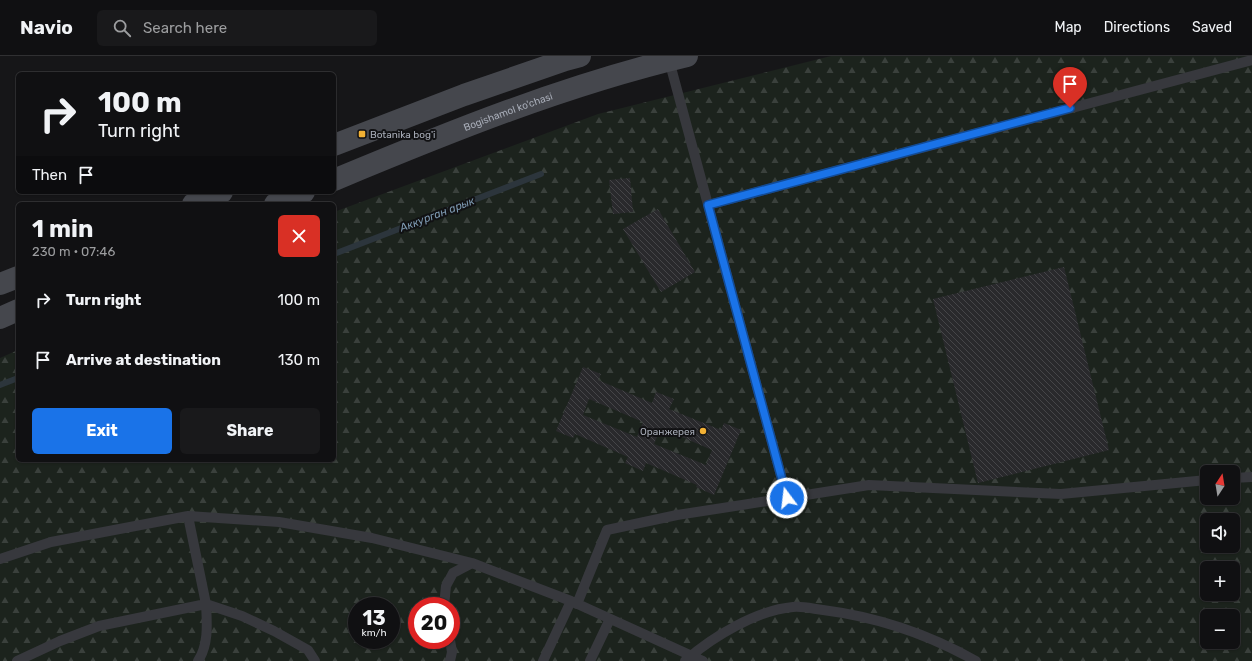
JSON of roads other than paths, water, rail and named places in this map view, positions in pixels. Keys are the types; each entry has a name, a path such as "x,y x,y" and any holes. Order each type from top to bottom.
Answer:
{"main road":[{"path":"336,145 464,95 570,57"},
{"name":"Bogishamol ko'chasi","path":"336,179 448,133 558,92 674,57"},
{"path":"198,202 217,194"},
{"path":"280,202 299,194"},
{"path":"0,284 16,278"},
{"path":"0,318 16,311"}],"lane":[{"path":"674,57 708,205 787,498"},
{"path":"708,205 1252,60"},
{"path":"1240,478 1252,477"},
{"path":"543,661 574,603 607,530 677,516 869,485 1061,494 1200,481"},
{"path":"0,559 51,542 188,516 279,522 372,538 472,563 574,603 610,619 688,658 703,661"},
{"path":"188,516 206,604 206,640 198,661"},
{"path":"445,597 446,586 453,573 472,563"},
{"path":"17,661 60,641 99,626 206,604 242,616 274,631 308,650 315,661"},
{"path":"688,658 710,642 743,624 772,612 794,607 865,617 910,630 952,647 976,661"},
{"path":"590,661 610,619"},
{"path":"450,661 452,649"}],"waterway":[{"name":"Аккурган арык","path":"336,253 541,174"},
{"name":"Аккурган арык","path":"0,385 16,379"}],"place":[{"name":"Botanika bog'i","path":"362,134"},
{"name":"Оранжерея","path":"703,431"}]}
